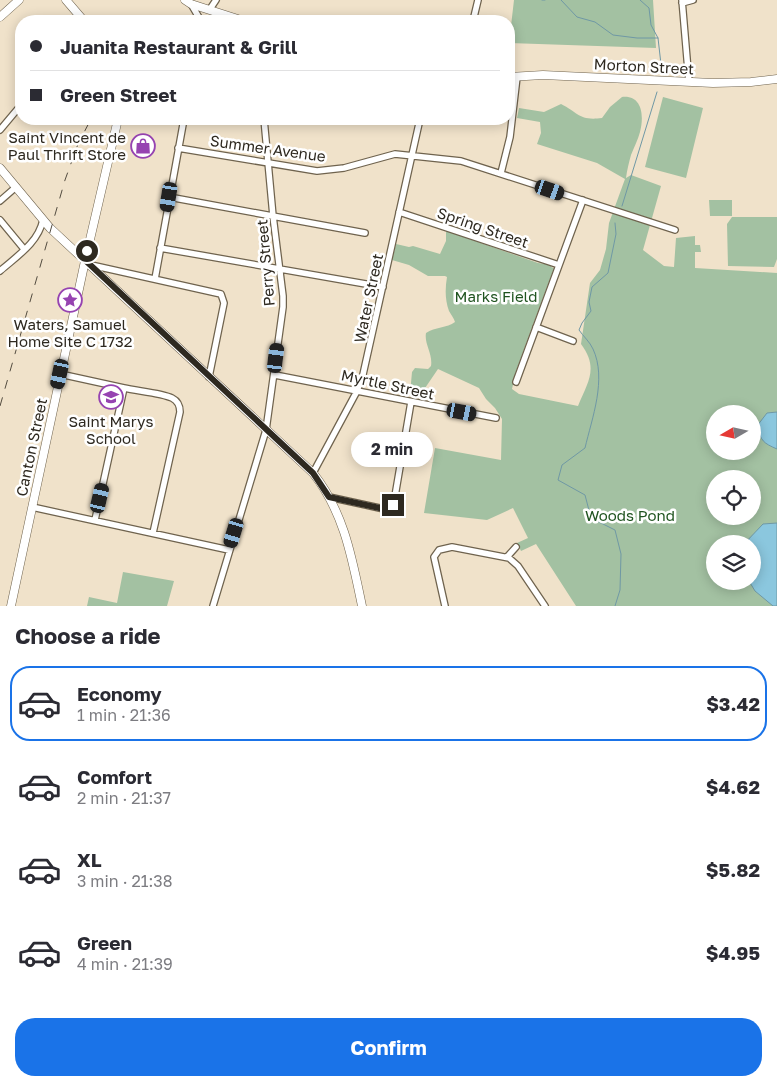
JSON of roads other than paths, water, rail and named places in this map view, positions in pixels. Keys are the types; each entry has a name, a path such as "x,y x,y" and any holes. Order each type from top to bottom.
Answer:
{"street":[{"path":"0,17 19,0"},
{"path":"66,0 79,15"},
{"path":"210,9 216,0"},
{"path":"474,15 478,0"},
{"path":"689,82 682,2 693,0"},
{"path":"188,2 227,15"},
{"path":"188,2 197,15"},
{"name":"Morton Street","path":"515,76 548,75 689,82 777,80"},
{"path":"0,130 15,112"},
{"name":"Canton Street","path":"11,606 60,374 88,263 117,125"},
{"path":"155,279 183,125"},
{"name":"Perry Street","path":"212,606 266,430 283,307 265,125"},
{"name":"Water Street","path":"313,473 358,390 364,373 419,125"},
{"path":"501,173 510,138 511,125"},
{"name":"Summer Avenue","path":"178,148 326,171 392,155 412,155 461,161 675,230"},
{"path":"0,168 44,220 88,263 313,473 329,497 344,528 362,606"},
{"path":"0,201 16,187"},
{"path":"169,197 365,233"},
{"path":"516,382 583,200"},
{"name":"Spring Street","path":"400,212 559,265"},
{"path":"0,220 24,249"},
{"path":"0,271 36,237 44,220"},
{"path":"160,248 383,287"},
{"path":"88,263 218,293 222,296 224,303 208,377"},
{"path":"536,327 573,341"},
{"path":"60,374 171,397 178,403 180,412 154,533"},
{"name":"Myrtle Street","path":"274,375 496,418"},
{"path":"95,520 124,388"},
{"path":"329,497 384,509 391,508 394,502 410,402"},
{"path":"32,507 229,550"},
{"path":"445,606 434,558 436,552 452,547 506,557 518,566 545,606"},
{"path":"506,557 516,547"}],"water":[{"path":"777,412 777,449 763,441 761,437 761,421 767,413"},
{"path":"777,523 777,606 773,606 754,590 761,590 761,535 753,535 763,524"}],"waterway":[{"path":"561,0 577,17 595,22 613,35 658,38"},
{"path":"640,0 649,8 651,25 658,38 662,73"},
{"path":"622,206 657,92"},
{"path":"615,223 616,234 608,273 592,287 589,302 591,311 579,330 592,346 597,361 599,373 597,398 585,448 562,465 558,480 585,495 591,518 615,530 621,554 620,590 615,606"}],"railway":[{"path":"0,406 65,180 78,144 88,125"}],"place":[{"name":"Saint Vincent de Paul Thrift Store","path":"143,146"},
{"name":"Waters, Samuel Home Site C 1732","path":"70,300"},
{"name":"Saint Marys School","path":"111,397"}],"park label":[{"name":"Marks Field","path":"496,296"},
{"name":"Woods Pond","path":"630,515"}]}
